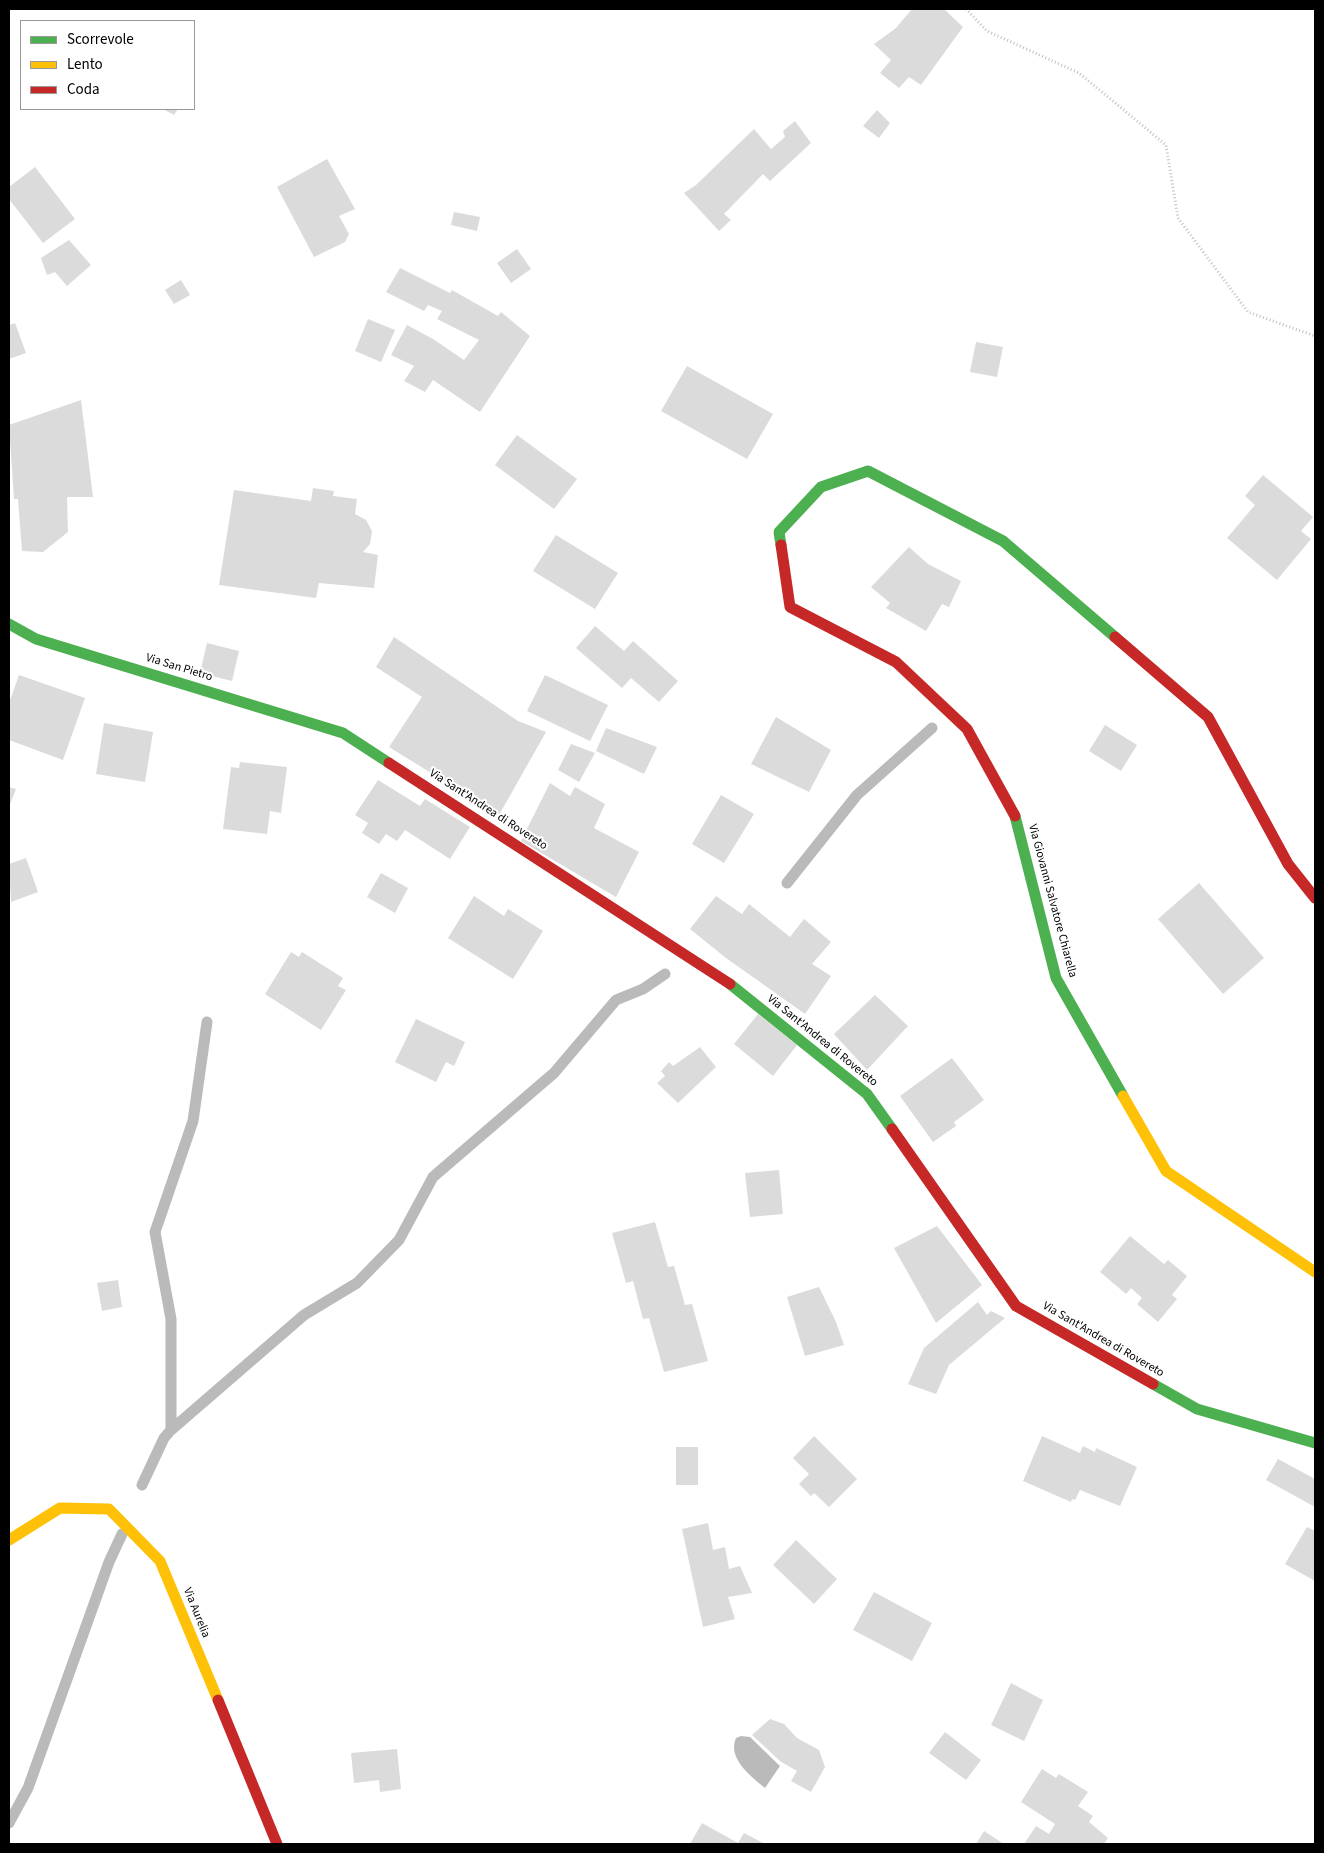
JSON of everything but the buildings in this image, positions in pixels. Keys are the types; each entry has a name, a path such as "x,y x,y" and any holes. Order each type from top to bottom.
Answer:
{"street":[{"name":"Via Giovanni Salvatore Chiarella","path":"1315,898 1288,864 1208,717 1004,541 868,471 821,486 779,532 790,607 896,662 967,729 1017,820 1056,978 1166,1171 1315,1272"},
{"name":"Via San Pietro","path":"9,624 36,639 343,733"},
{"name":"Via Sant'Andrea di Rovereto","path":"343,733 722,977 868,1094 1016,1306 1197,1409 1315,1443"},
{"name":"Via Aurelia","path":"9,1540 60,1508 109,1509 160,1561 277,1844"}],"path":[{"path":"966,9 988,32 1079,72 1166,145 1178,218 1248,312 1315,336"}],"shaded area":[{"path":"741,1736 750,1737 780,1766 765,1788 747,1773 738,1760 734,1745 736,1738"}],"waterway":[{"path":"787,883 857,795 932,728"},
{"path":"142,1485 164,1438 171,1430 304,1315 357,1283 399,1240 433,1177 554,1073 616,1000 643,989 665,974"},
{"path":"171,1430 171,1319 155,1232 193,1121 207,1022"},
{"path":"9,1823 28,1788 109,1562 122,1534"}],"traffic: fast":[{"path":"781,545 779,532 821,487 868,471 1003,541 1115,637"},
{"path":"9,624 36,639 343,733 389,763"},
{"path":"1015,816 1056,978 1123,1096"},
{"path":"730,984 867,1094 892,1129"},
{"path":"1153,1384 1197,1409 1315,1443"}],"traffic: slow":[{"path":"1123,1096 1166,1171 1315,1272"},
{"path":"9,1540 60,1508 109,1509 160,1561 218,1700"}],"traffic: jam":[{"path":"781,545 790,607 896,662 967,729 1015,816"},
{"path":"1115,637 1208,717 1288,864 1315,898"},
{"path":"389,763 730,984"},
{"path":"892,1129 1016,1306 1153,1384"},
{"path":"218,1700 277,1844"}]}
